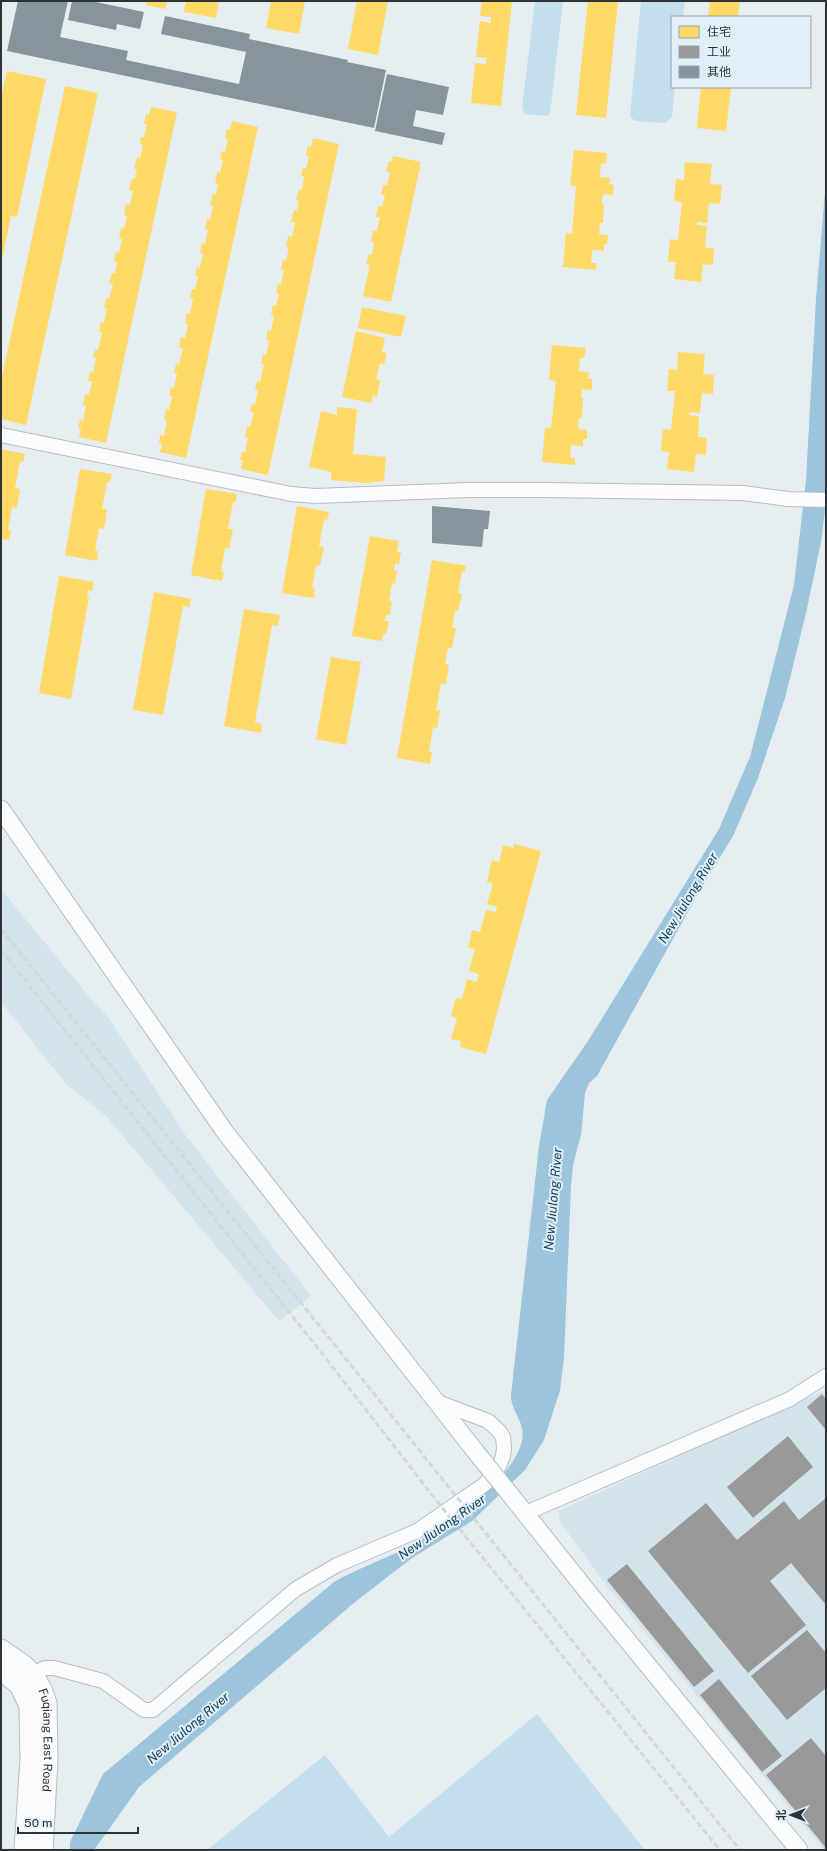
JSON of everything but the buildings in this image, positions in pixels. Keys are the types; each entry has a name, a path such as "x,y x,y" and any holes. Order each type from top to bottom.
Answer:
{"main road":[{"name":"Fuqiang East Road","path":"1,1649 24,1665 33,1674 42,1689 47,1703 48,1760 43,1848"},
{"name":"Fuqiang East Road","path":"1,1671 19,1685 29,1706 30,1760 24,1850"}],"street":[{"path":"1,435 283,493 309,496 337,497 468,490 546,490 743,493 788,499 826,500"},
{"path":"1,809 225,1132 435,1401 799,1850"},
{"path":"526,1513 790,1399 826,1376"},
{"path":"33,1674 45,1668 54,1668 103,1681 144,1710 153,1710 296,1588 337,1565 417,1531 485,1484 499,1466 504,1448 503,1437 488,1421 435,1401"}],"shaded area":[{"path":"535,1 563,1 550,114 546,116 525,114 522,108"},
{"path":"641,1 685,1 683,16 671,16 671,88 675,88 672,117 665,123 635,121 630,116"},
{"path":"1,889 95,1004 108,1017 186,1136 311,1296 279,1321 106,1116 66,1084 1,1002"},
{"path":"823,1391 826,1395 826,1850 824,1850 607,1586 560,1522 558,1511"},
{"path":"537,1714 645,1850 207,1850 325,1755 389,1837"}],"water":[{"name":"New Jiulong River","path":"826,180 826,502 821,542 806,613 785,698 758,778 733,836 700,890 597,1076 589,1083 585,1093 581,1135 573,1165 571,1186 564,1358 560,1390 544,1440 525,1470 472,1521 412,1558 355,1602 139,1787 94,1850 70,1850 70,1842 103,1774 334,1582 352,1572 408,1547 440,1528 491,1488 516,1457 523,1434 520,1422 513,1407 511,1395 539,1146 547,1100 588,1041 719,829 750,757 794,585 806,480 816,299"}],"railway":[{"path":"1,929 740,1850"},
{"path":"1,950 324,1356 440,1505 720,1850"}]}
